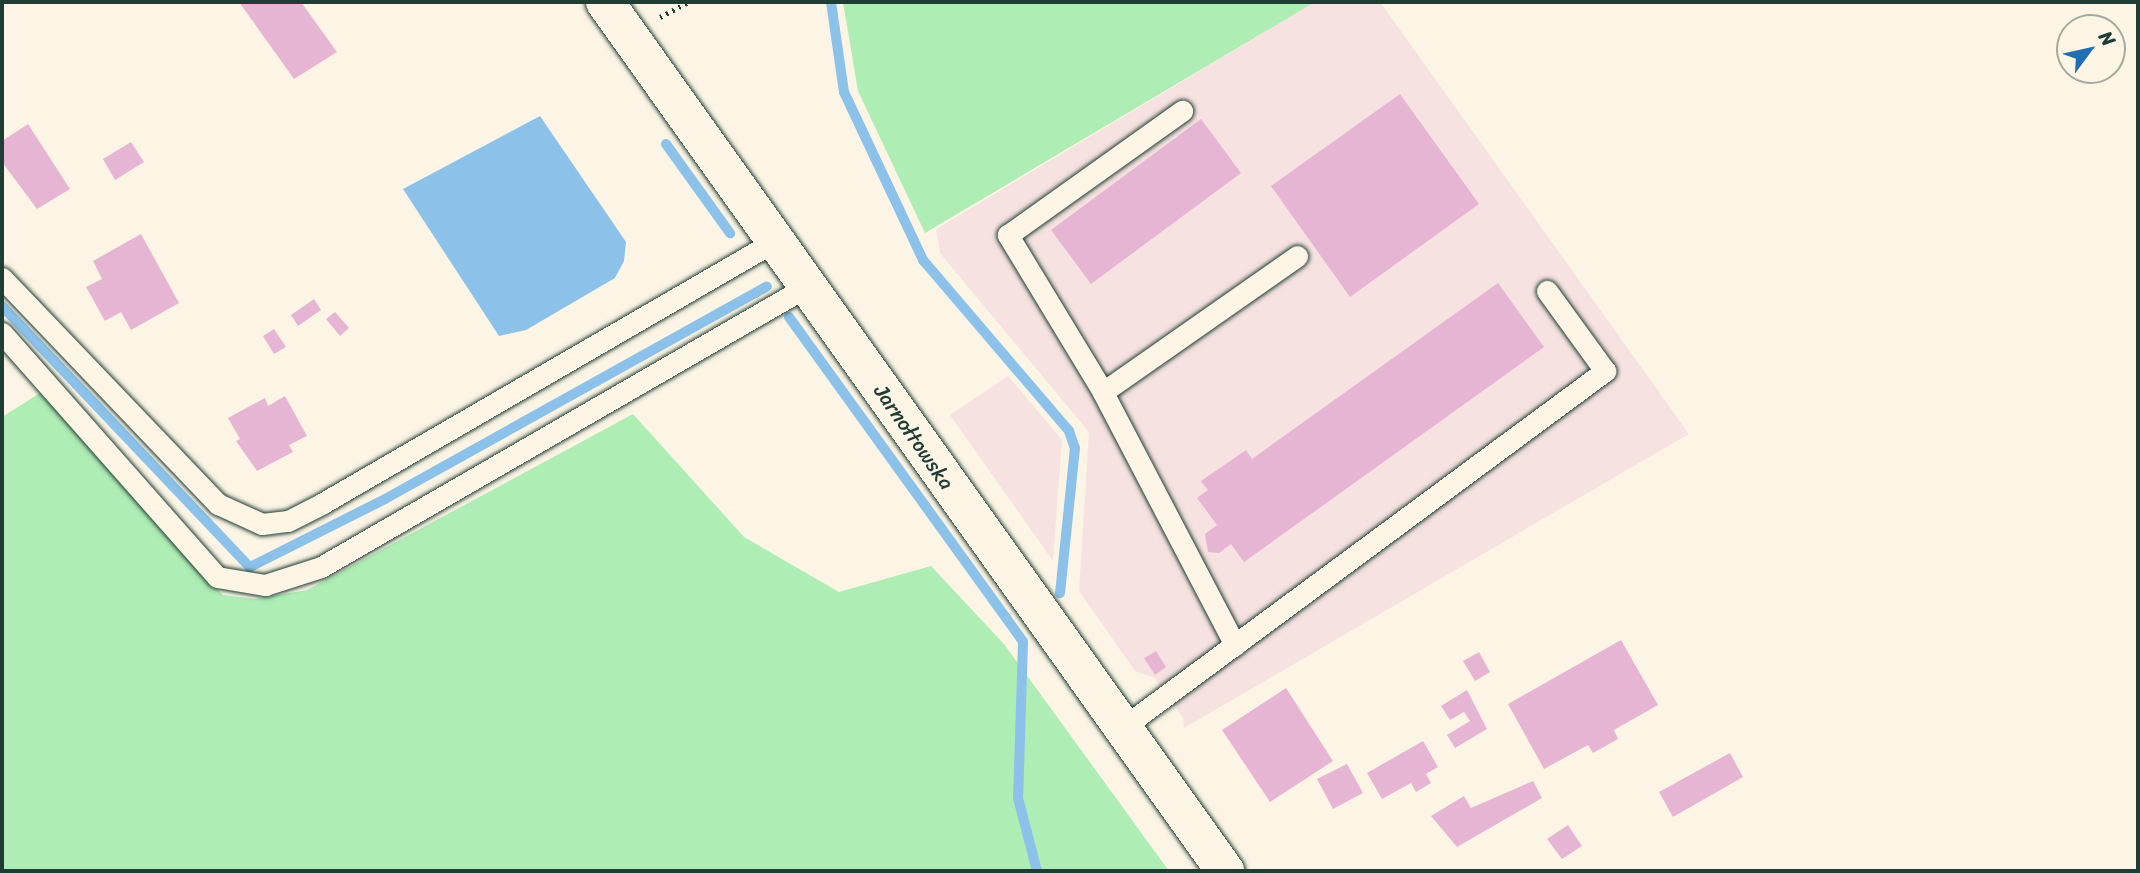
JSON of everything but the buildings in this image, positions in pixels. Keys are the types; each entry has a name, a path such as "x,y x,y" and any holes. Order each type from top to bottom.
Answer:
{"street":[{"name":"Jarnołtowska","path":"605,2 1225,871"}],"lane":[{"path":"1182,111 1008,236 1103,392 1235,645"},
{"path":"2,278 218,503 262,524 288,521 323,503 775,241"},
{"path":"1103,392 1297,256"},
{"path":"2,333 217,577 265,585 321,566 806,287"},
{"path":"1122,728 1605,371 1548,291"}],"shaded area":[{"path":"1315,2 1380,2 1689,434 1184,728 1183,718 1155,678 1135,671 1079,591 1089,432 940,253 936,229"},
{"path":"1008,376 1062,440 1053,561 950,415"}],"green space":[{"path":"843,2 1315,2 925,233 858,91"},
{"path":"40,393 223,595 254,599 307,590 633,414 744,537 839,592 931,566 1004,644 1169,871 2,871 2,417"}],"water":[{"path":"540,116 626,242 624,261 615,278 526,330 499,336 403,189"}],"waterway":[{"path":"831,2 844,92 923,260 1069,431 1075,448 1060,593"},
{"path":"666,144 730,233"},
{"path":"2,306 250,567 385,499 767,286"},
{"path":"789,317 1023,642 1018,798 1037,871"}]}
